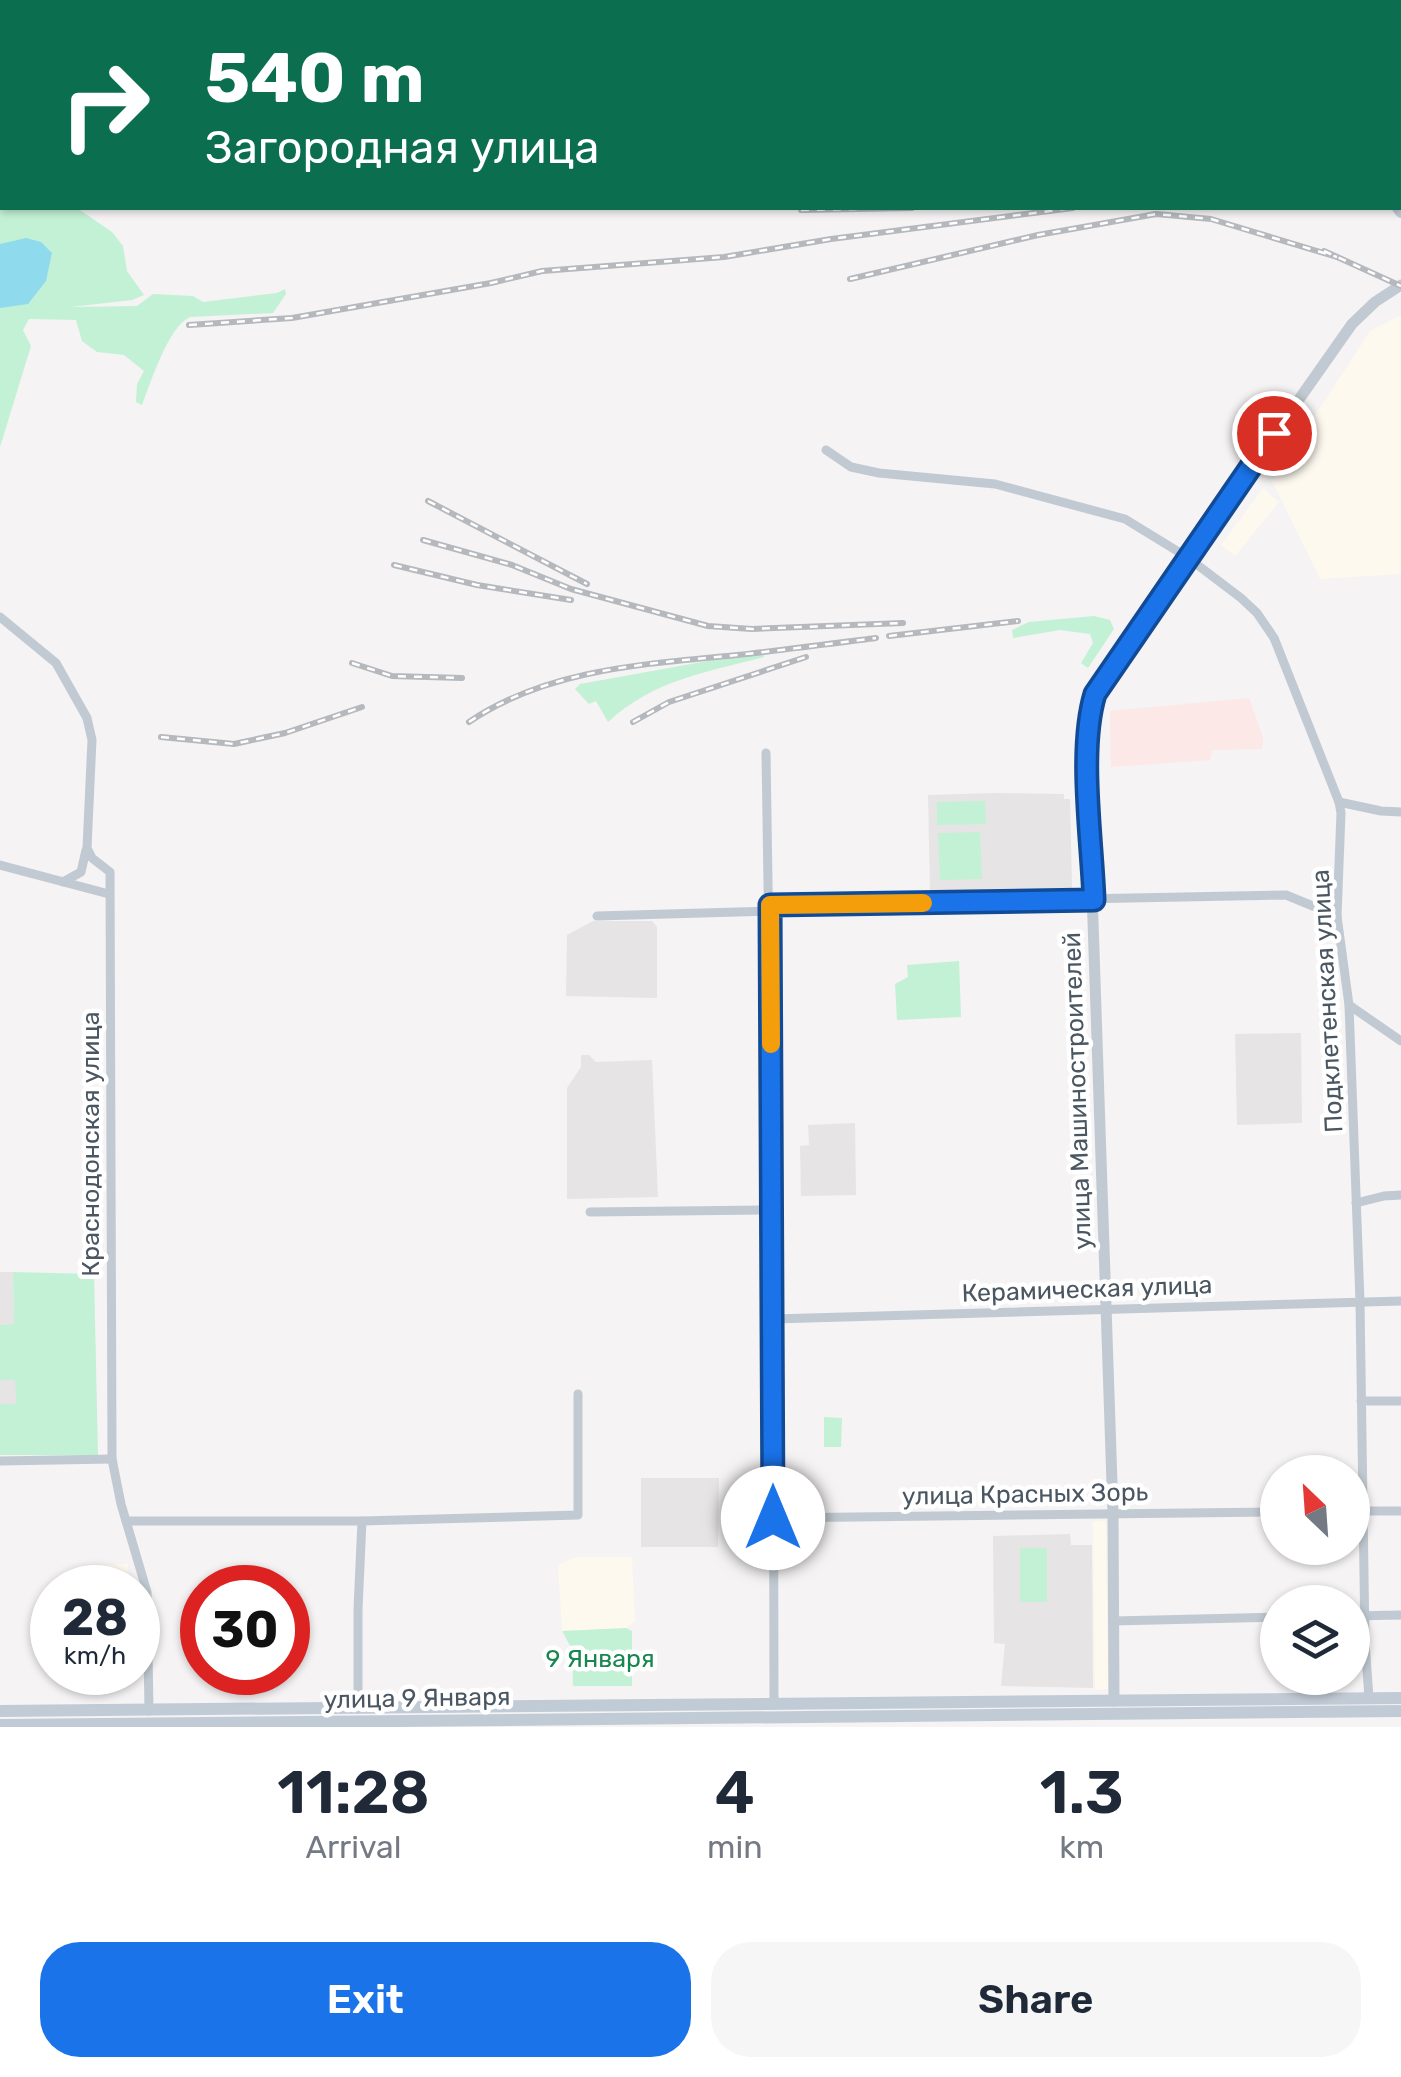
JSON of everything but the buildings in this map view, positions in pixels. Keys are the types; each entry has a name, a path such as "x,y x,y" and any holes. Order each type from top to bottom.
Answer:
{"main road":[{"name":"улица 9 Января","path":"1114,1714 1401,1698"},
{"name":"улица 9 Января","path":"0,1725 358,1708 775,1716 1401,1711"},
{"name":"улица 9 Января","path":"0,1711 147,1720 452,1724 775,1716"}],"street":[{"name":"улица Машиностроителей","path":"1114,1714 1113,1513 1088,773 1092,705 1103,678 1352,324 1401,285"},
{"name":"Подклетенская улица","path":"826,450 835,459 865,470 995,484 1124,519 1187,557 1242,598 1274,638 1339,802 1337,916 1349,1005 1360,1302 1359,1455"},
{"path":"0,617 56,663 88,718 92,740 86,865 82,872 63,882"},
{"path":"766,753 774,1210 775,1716"},
{"path":"1339,802 1401,812"},
{"name":"Краснодонская улица","path":"86,848 110,872 112,1459 147,1592 147,1720"},
{"path":"0,866 109,894"},
{"path":"596,916 1286,896 1337,916"},
{"path":"1349,1005 1401,1041"},
{"path":"1356,1203 1401,1195"},
{"path":"590,1212 774,1210"},
{"name":"Керамическая улица","path":"774,1319 1401,1301"},
{"path":"126,1521 362,1521 578,1515 578,1394"},
{"path":"1361,1401 1401,1401"},
{"path":"0,1461 112,1459"},
{"path":"1370,1511 1401,1511"},
{"name":"улица Красных Зорь","path":"773,1518 1260,1512"},
{"path":"358,1708 362,1521"},
{"path":"1370,1616 1401,1615"},
{"path":"1113,1621 1260,1618"}],"shaded area":[{"path":"1401,315 1401,574 1320,579 1272,481 1370,331"},
{"path":"1263,488 1279,502 1235,556 1221,545"},
{"path":"1249,698 1263,738 1262,749 1212,750 1210,760 1111,767 1110,711"},
{"path":"1064,794 1064,799 1070,799 1072,890 930,891 928,795"},
{"path":"593,921 652,921 657,927 657,998 566,996 567,935"},
{"path":"1301,1033 1302,1123 1237,1125 1235,1034"},
{"path":"581,1055 589,1055 596,1062 652,1060 658,1197 567,1199 567,1088 581,1067"},
{"path":"855,1123 856,1195 801,1196 800,1146 809,1145 808,1125"},
{"path":"0,1272 13,1272 16,1404 0,1404"},
{"path":"641,1478 719,1478 718,1547 641,1547"},
{"path":"1093,1521 1106,1521 1108,1689 1095,1690"},
{"path":"1070,1534 1071,1545 1092,1545 1093,1688 1001,1686 1005,1644 994,1643 993,1536"},
{"path":"576,1557 632,1557 635,1621 626,1628 562,1631 558,1565"}],"green space":[{"path":"0,210 80,210 112,232 123,246 127,271 144,295 71,307 137,306 153,294 193,296 203,302 285,289 286,294 273,313 190,317 182,323 161,356 142,405 136,402 137,384 144,371 124,355 97,352 82,341 76,320 29,319 23,330 31,346 0,447"},
{"path":"1094,616 1110,620 1114,629 1088,668 1081,663 1093,643 1090,634 1060,630 1013,638 1012,630 1029,622"},
{"path":"763,651 764,657 662,687 608,722 596,701 589,704 575,689 580,684"},
{"path":"985,801 986,824 937,825 937,802"},
{"path":"980,832 982,879 940,880 938,833"},
{"path":"959,961 961,1017 897,1020 895,984 908,977 907,965"},
{"path":"13,1272 94,1274 98,1455 0,1455 0,1404 16,1404 15,1380 0,1380 0,1325 14,1324"},
{"path":"824,1417 842,1418 841,1447 824,1447"},
{"path":"1020,1548 1047,1548 1047,1602 1020,1602"},
{"name":"9 Января","path":"562,1631 632,1631 632,1686 573,1686 572,1649"}],"water":[{"path":"26,238 41,242 52,253 46,281 28,304 0,308 0,244"}],"railway":[{"path":"189,325 292,318 542,271 724,257 1057,210"},
{"path":"850,279 1038,235 1156,214 1211,219 1337,257"},
{"path":"1324,251 1401,286"},
{"path":"428,501 587,584"},
{"path":"423,540 512,565 571,589 708,626 752,629 903,623"},
{"path":"394,565 477,585 571,600"},
{"path":"889,636 1018,621"},
{"path":"469,722 531,690 598,672 876,638"},
{"path":"633,722 669,702 806,657"},
{"path":"352,663 392,676 462,678"},
{"path":"161,737 234,744 285,733 362,707"}],"slow traffic":[{"path":"771,1044 770,905 923,903"}],"route":[{"path":"773,1518 770,905 1094,900 1088,766 1095,694 1274,433"}]}
